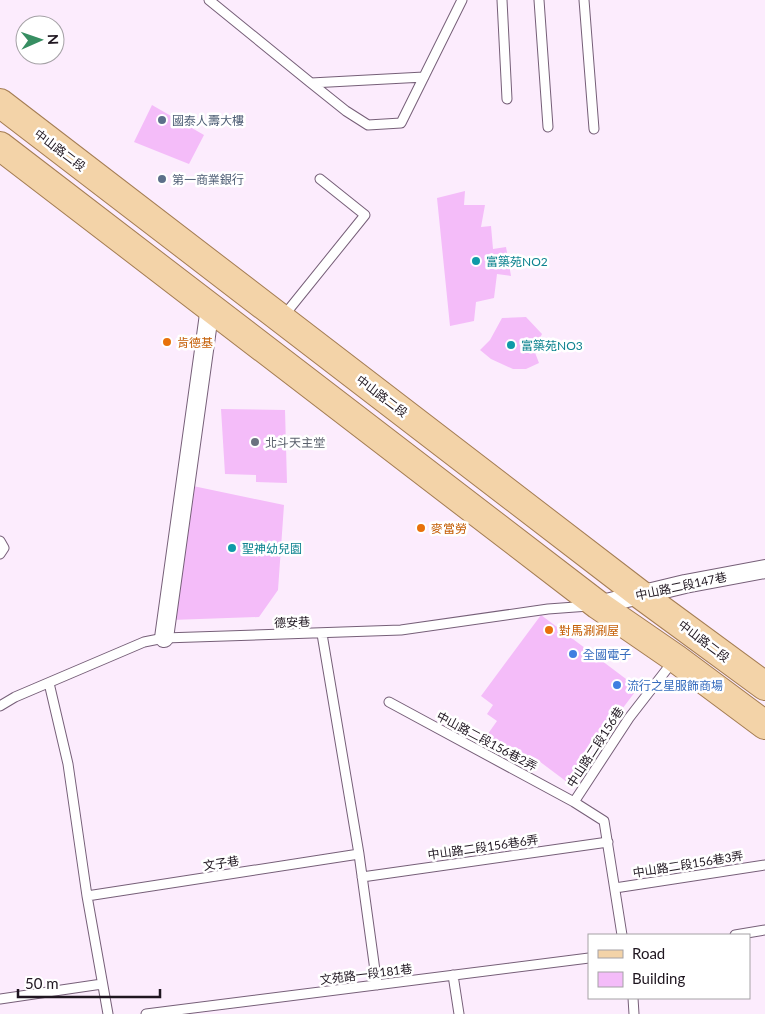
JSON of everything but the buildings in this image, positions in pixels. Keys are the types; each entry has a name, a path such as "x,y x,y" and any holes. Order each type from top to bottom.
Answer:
{"main road":[{"name":"中山路二段","path":"0,104 641,595 765,686"},
{"path":"0,146 598,605 675,658 765,725"}],"street":[{"path":"164,638 210,307"},
{"name":"中山路二段147巷","path":"598,605 685,584 765,569"}],"lane":[{"path":"209,0 346,111 368,125 401,123 462,0"},
{"path":"502,0 507,99"},
{"path":"539,0 548,127"},
{"path":"584,0 594,130"},
{"path":"311,83 424,77"},
{"path":"281,319 365,215 320,179"},
{"path":"0,541 4,548 0,554"},
{"name":"德安巷","path":"0,706 15,697 144,642 164,638 401,630 548,609 598,605"},
{"path":"322,634 359,854 377,985"},
{"name":"中山路二段156巷","path":"622,934 604,821 574,802 629,718 675,658"},
{"path":"49,684 68,764 87,896 108,1014"},
{"name":"中山路二段156巷2弄","path":"388,702 574,802"},
{"name":"中山路二段156巷6弄","path":"362,877 608,842"},
{"name":"文子巷","path":"87,896 359,854"},
{"name":"中山路二段156巷3弄","path":"615,888 765,864"},
{"path":"741,934 765,930"},
{"name":"文苑路一段181巷","path":"146,1014 588,958"},
{"path":"453,975 459,1014"},
{"path":"0,999 102,984"},
{"path":"633,999 634,1014"}],"place":[{"name":"國泰人壽大樓","path":"162,120"},
{"name":"第一商業銀行","path":"162,179"},
{"name":"富築苑NO2","path":"476,261"},
{"name":"肯德基","path":"167,342"},
{"name":"富築苑NO3","path":"511,345"},
{"name":"北斗天主堂","path":"255,442"},
{"name":"麥當勞","path":"421,528"},
{"name":"聖神幼兒園","path":"232,548"},
{"name":"對馬涮涮屋","path":"549,630"},
{"name":"全國電子","path":"573,654"},
{"name":"流行之星服飾商場","path":"617,685"}]}
